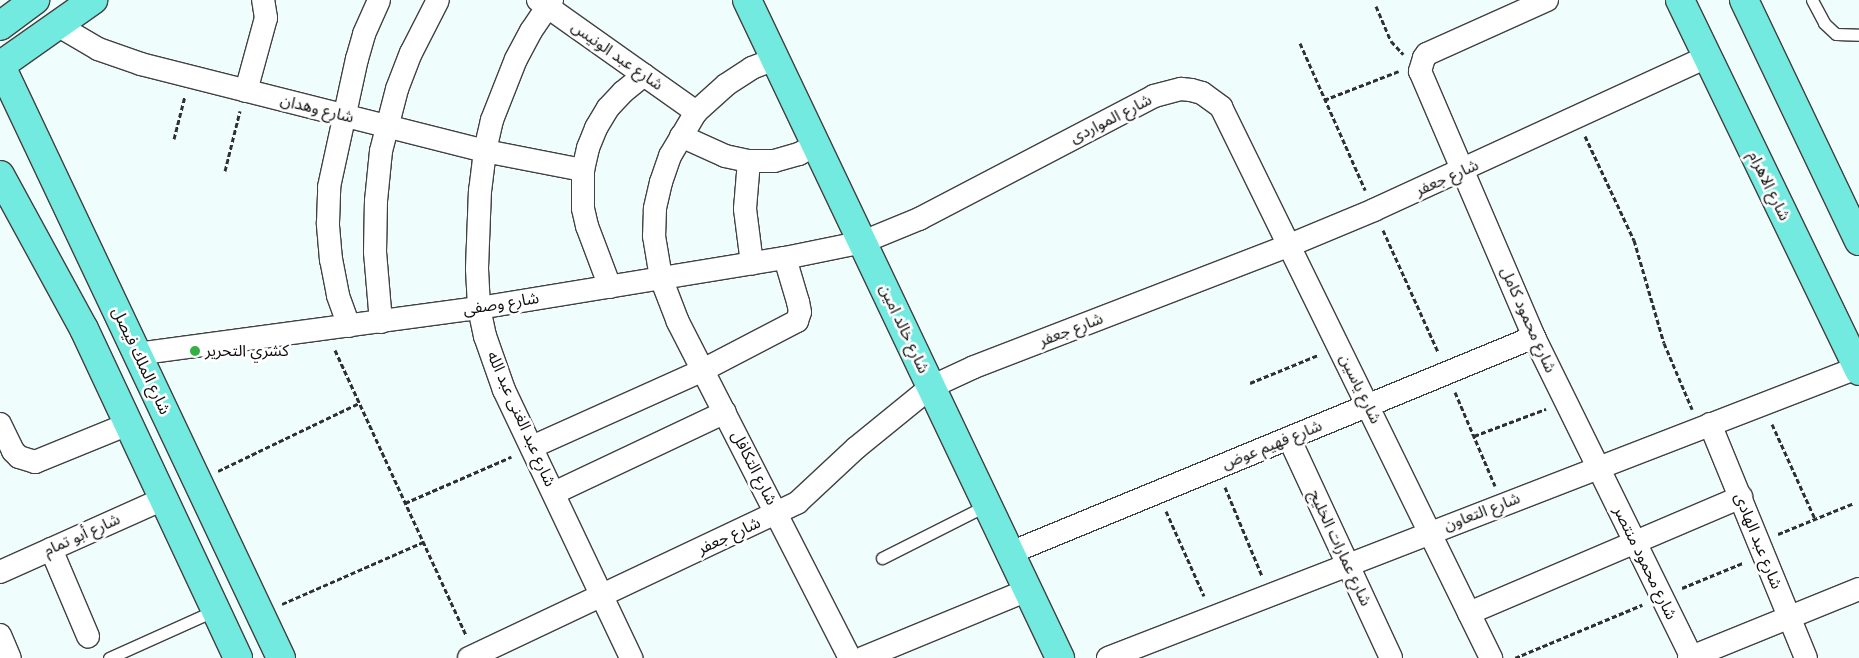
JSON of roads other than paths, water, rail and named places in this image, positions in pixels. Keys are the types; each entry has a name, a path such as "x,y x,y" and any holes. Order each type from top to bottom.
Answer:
{"main road":[{"path":"0,26 35,0"},
{"path":"0,65 59,26 93,0"},
{"name":"شارع خالد امين","path":"747,0 1060,658"},
{"name":"شارع الاهرام","path":"1680,0 1858,370"},
{"path":"1744,0 1859,241"},
{"name":"شارع الملك فيصل","path":"0,65 281,658"},
{"path":"0,174 84,329 238,658"},
{"path":"84,329 99,332 106,329 112,325 117,311"},
{"path":"106,375 108,368 117,357 123,354 138,354"}],"street":[{"path":"246,91 266,18 263,0"},
{"path":"349,326 336,286 331,260 328,223 329,187 343,116 364,34 379,0"},
{"path":"381,322 375,252 375,210 386,126 396,89 410,53 438,0"},
{"name":"شارع محمود كامل","path":"1547,0 1428,54 1421,64 1423,80 1534,337 1598,468"},
{"name":"شارع عبد الونيس","path":"546,2 696,112"},
{"name":"شارع عبد الغنى عبد الله","path":"546,2 503,89 485,151 477,230 479,308 494,363 630,658"},
{"name":"شارع وهدان","path":"59,26 91,46 119,58 485,151 583,170"},
{"name":"شارع جعفر","path":"472,657 778,513 805,497 856,448 931,387 974,367 1290,245 1374,210 1462,172 1707,57"},
{"name":"شارع التكافل","path":"775,59 752,68 726,85 696,112 681,136 661,182 655,209 654,236 661,278 678,322 778,513 850,658"},
{"path":"610,287 587,226 582,198 583,170 588,148 596,128 608,108 623,92 644,75"},
{"name":"شارع المواردى","path":"862,242 919,219 1154,96 1180,89 1202,92 1221,107 1290,245"},
{"path":"681,136 725,156 749,161 774,160 799,154 816,144"},
{"path":"749,161 745,209 752,264"},
{"name":"شارع وصفى","path":"138,354 479,308 752,264 862,242"},
{"name":"شارع ياسين","path":"1290,245 1491,658"},
{"path":"532,447 703,370 797,321 800,312 785,258"},
{"name":"شارع فهيم عوض","path":"1010,553 1534,337"},
{"name":"شارع التعاون","path":"1108,658 1763,403 1858,370"},
{"path":"554,493 725,412"},
{"path":"0,424 13,451 19,457 35,462 128,424"},
{"name":"شارع عبد الهادى","path":"1705,426 1741,497 1806,658"},
{"name":"شارع عمارات الخليج","path":"1289,438 1391,658"},
{"name":"شارع محمود منتصر","path":"1598,468 1690,658"},
{"path":"1468,613 1741,497"},
{"name":"شارع أبو تمام","path":"0,572 163,499"},
{"path":"51,549 88,636"},
{"path":"1690,658 1790,619 1859,589"},
{"path":"863,658 1028,590"},
{"path":"0,635 10,658"}],"lane":[{"path":"1812,0 1824,23 1836,34 1859,34"},
{"path":"882,558 987,506"},
{"path":"109,658 216,610"}],"place":[{"name":"كشري التحرير","path":"195,351"}]}
